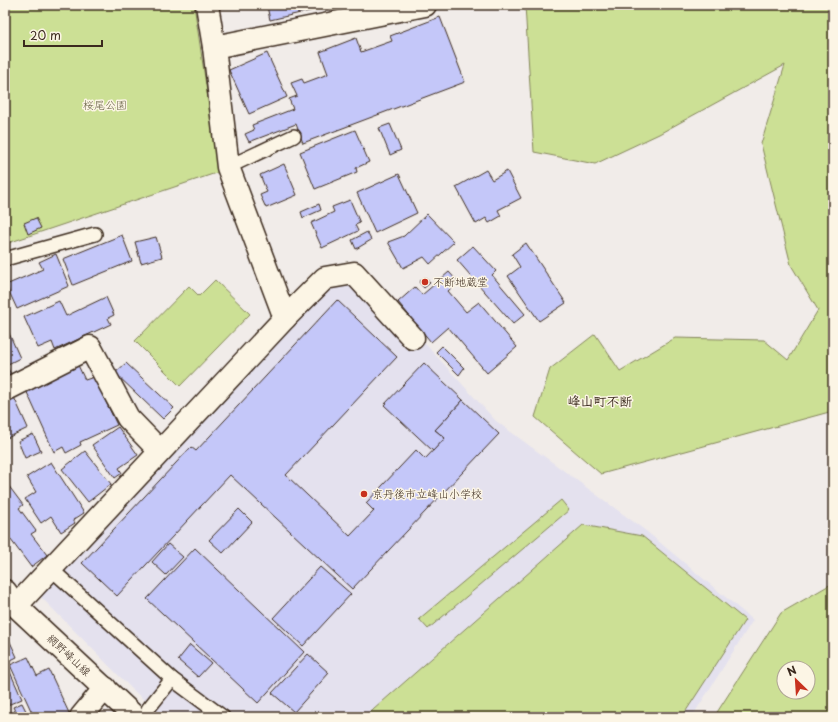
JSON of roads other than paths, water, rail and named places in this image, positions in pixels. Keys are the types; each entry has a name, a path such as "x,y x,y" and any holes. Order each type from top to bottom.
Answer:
{"street":[{"path":"207,5 214,47 228,167 285,318"},
{"path":"214,47 425,5"},
{"path":"10,598 50,568 285,318 325,278 354,273 413,338"},
{"path":"5,390 90,347 128,418 160,451"},
{"name":"網野峰山線","path":"10,598 105,688 141,713"},
{"path":"81,717 105,688"}],"lane":[{"path":"228,167 294,136"},
{"path":"5,259 95,234"},
{"path":"50,568 172,679 223,717"},
{"path":"141,713 172,679"}],"place":[{"name":"不断地蔵堂","path":"425,282"},
{"name":"京丹後市立峰山小学校","path":"364,494"}],"district":[{"name":"峰山町不断","path":"600,401"}],"park label":[{"name":"桜尾公園","path":"105,105"}]}
